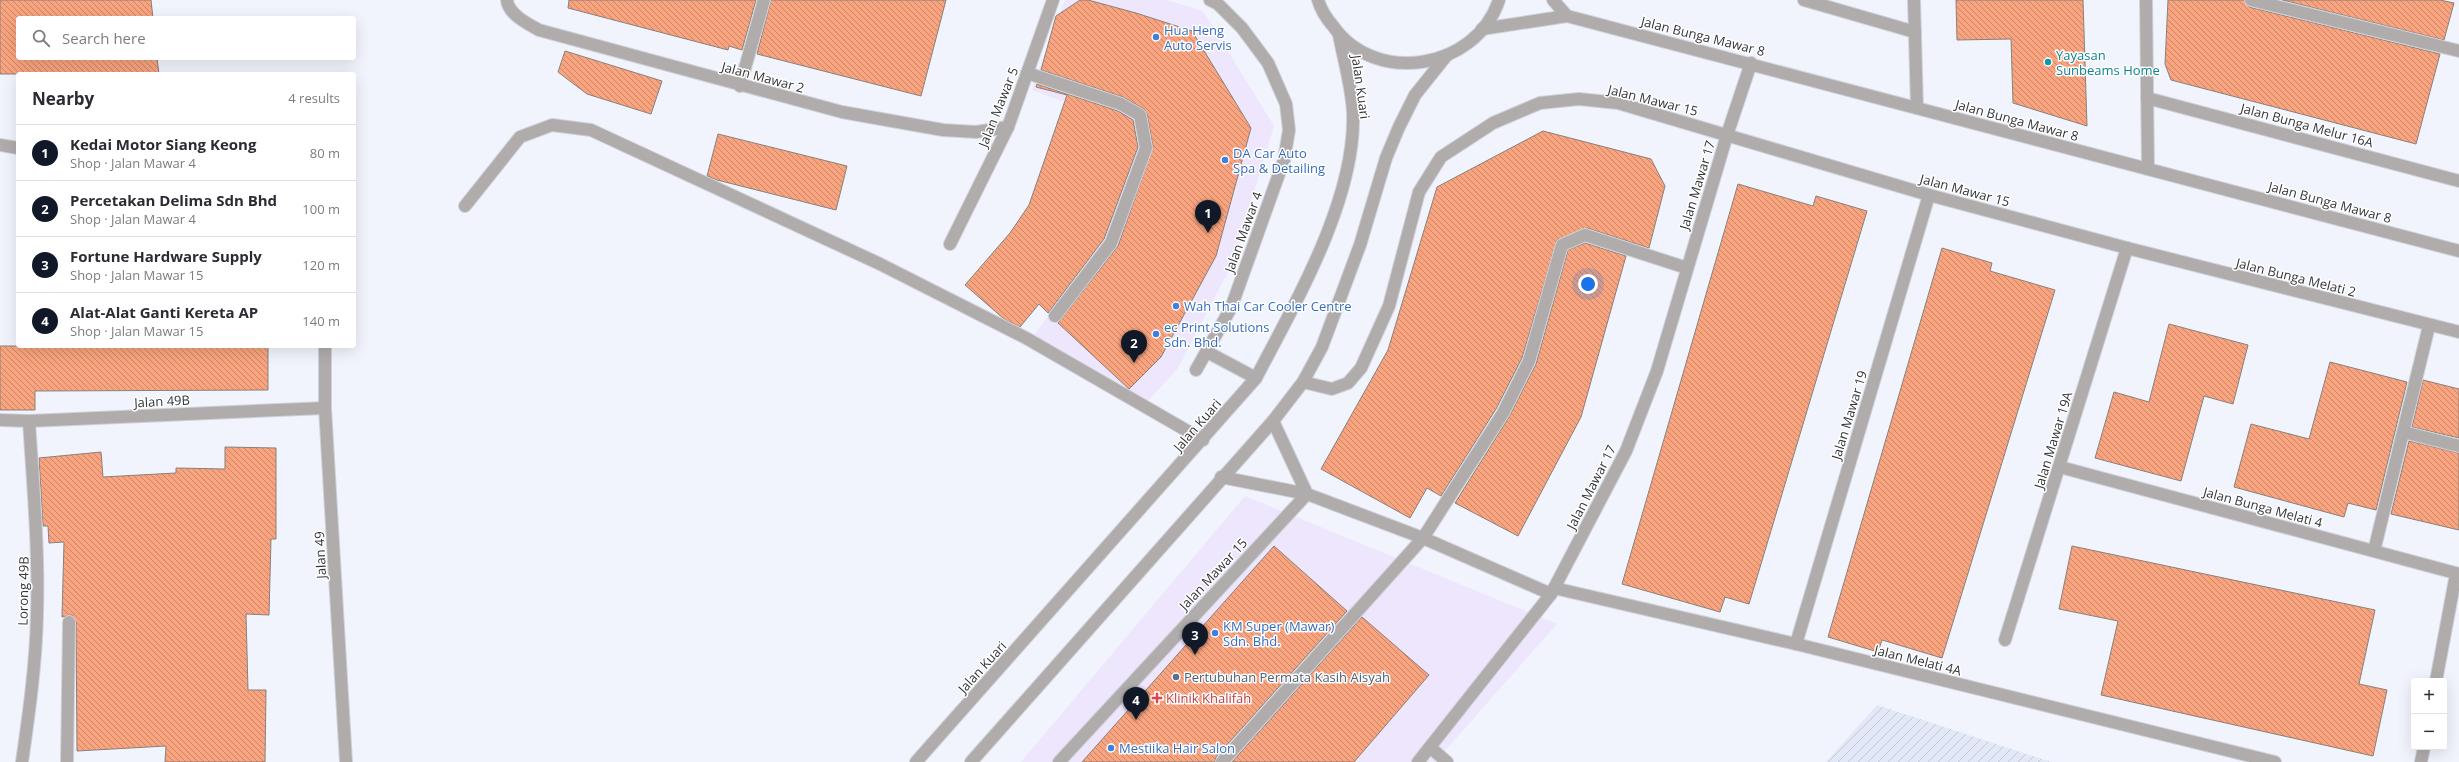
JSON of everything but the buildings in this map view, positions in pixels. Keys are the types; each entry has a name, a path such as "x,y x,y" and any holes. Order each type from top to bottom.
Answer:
{"street":[{"name":"Jalan Mawar 2","path":"507,0 508,4 518,17 539,30 740,86 842,112 943,130 976,132 1008,126"},
{"path":"740,86 764,0"},
{"name":"Jalan Mawar 5","path":"950,244 1008,126 1053,0"},
{"name":"Jalan Mawar 4","path":"1196,370 1230,308 1284,160 1289,130 1286,104 1268,64 1242,28 1218,4 1210,0"},
{"path":"1318,0 1321,9 1339,36 1362,53 1390,62 1419,64 1447,56 1466,44 1482,30 1499,0"},
{"path":"1553,0 1567,16"},
{"path":"1804,0 1915,32"},
{"path":"1914,0 1917,108"},
{"path":"2146,0 2148,169"},
{"path":"2251,0 2459,51"},
{"name":"Jalan Bunga Mawar 8","path":"1482,30 1567,16 1751,63 2459,251"},
{"name":"Jalan Kuari","path":"916,762 1203,440 1256,378 1294,306 1329,228 1348,168 1352,142 1353,112 1339,36"},
{"path":"971,762 1221,477 1273,421 1303,382 1322,347 1360,245 1386,158 1399,126 1415,95 1447,56"},
{"name":"Jalan Mawar 17","path":"1431,748 1552,591 1626,451 1657,371 1727,135 1751,63"},
{"path":"1027,74 1121,104 1140,114 1146,148 1111,243 1055,316"},
{"name":"Jalan Bunga Melur 16A","path":"2147,98 2459,181"},
{"name":"Jalan Mawar 15","path":"1303,382 1332,389 1348,383 1361,368 1389,306 1419,192 1441,157 1493,122 1540,103 1579,99 1618,103 1929,195 2127,248"},
{"path":"465,206 520,137 552,124 591,130 880,264 998,324 1203,440"},
{"path":"0,145 16,148"},
{"name":"Jalan Mawar 19","path":"1796,644 1929,195"},
{"path":"1222,762 1423,538 1503,413 1529,361 1562,245 1585,235 1687,268"},
{"name":"Jalan Bunga Melati 2","path":"2127,248 2429,326 2459,332"},
{"name":"Jalan Mawar 19A","path":"2005,640 2127,248"},
{"path":"2374,552 2429,326"},
{"name":"Jalan 49","path":"325,348 325,408 346,762"},
{"path":"1207,352 1256,378"},
{"name":"Jalan 49B","path":"0,420 29,421 325,408"},
{"name":"Lorong 49B","path":"22,762 33,678 37,615 37,542 29,421"},
{"path":"1273,421 1307,494"},
{"path":"2403,432 2459,446"},
{"name":"Jalan Bunga Melati 4","path":"2060,467 2458,574"},
{"path":"1221,477 1307,494 1423,538 1552,591"},
{"name":"Jalan Mawar 15","path":"1059,762 1307,494"},
{"path":"2437,678 2458,574"},
{"name":"Jalan Melati 4A","path":"1552,591 1796,644 2275,762"},
{"path":"67,762 69,622"},
{"path":"1418,762 1431,748 1447,762"},
{"path":"2421,762 2423,750"}],"shaded area":[{"path":"1065,0 1167,0 1203,11 1274,126 1232,264 1178,368 1148,401 1034,335 1104,242 1135,148 1134,128 1032,90"},
{"path":"1245,496 1557,624 1435,762 1021,762"},
{"path":"1877,705 2051,762 1826,762"}],"place":[{"name":"Hua Heng Auto Servis","path":"1156,37"},
{"name":"Yayasan Sunbeams Home","path":"2048,62"},
{"name":"DA Car Auto Spa & Detailing","path":"1225,160"},
{"name":"Kedai Motor Siang Keong","path":"1208,233"},
{"name":"Wah Thai Car Cooler Centre","path":"1176,306"},
{"name":"ec Print Solutions Sdn. Bhd.","path":"1156,334"},
{"name":"Percetakan Delima Sdn Bhd","path":"1134,363"},
{"name":"KM Super (Mawar) Sdn. Bhd.","path":"1215,633"},
{"name":"Fortune Hardware Supply","path":"1195,655"},
{"name":"Pertubuhan Permata Kasih Aisyah","path":"1176,677"},
{"name":"Klinik Khalifah","path":"1157,698"},
{"name":"Alat-Alat Ganti Kereta AP","path":"1136,720"},
{"name":"Mestiika Hair Salon","path":"1111,748"}]}
